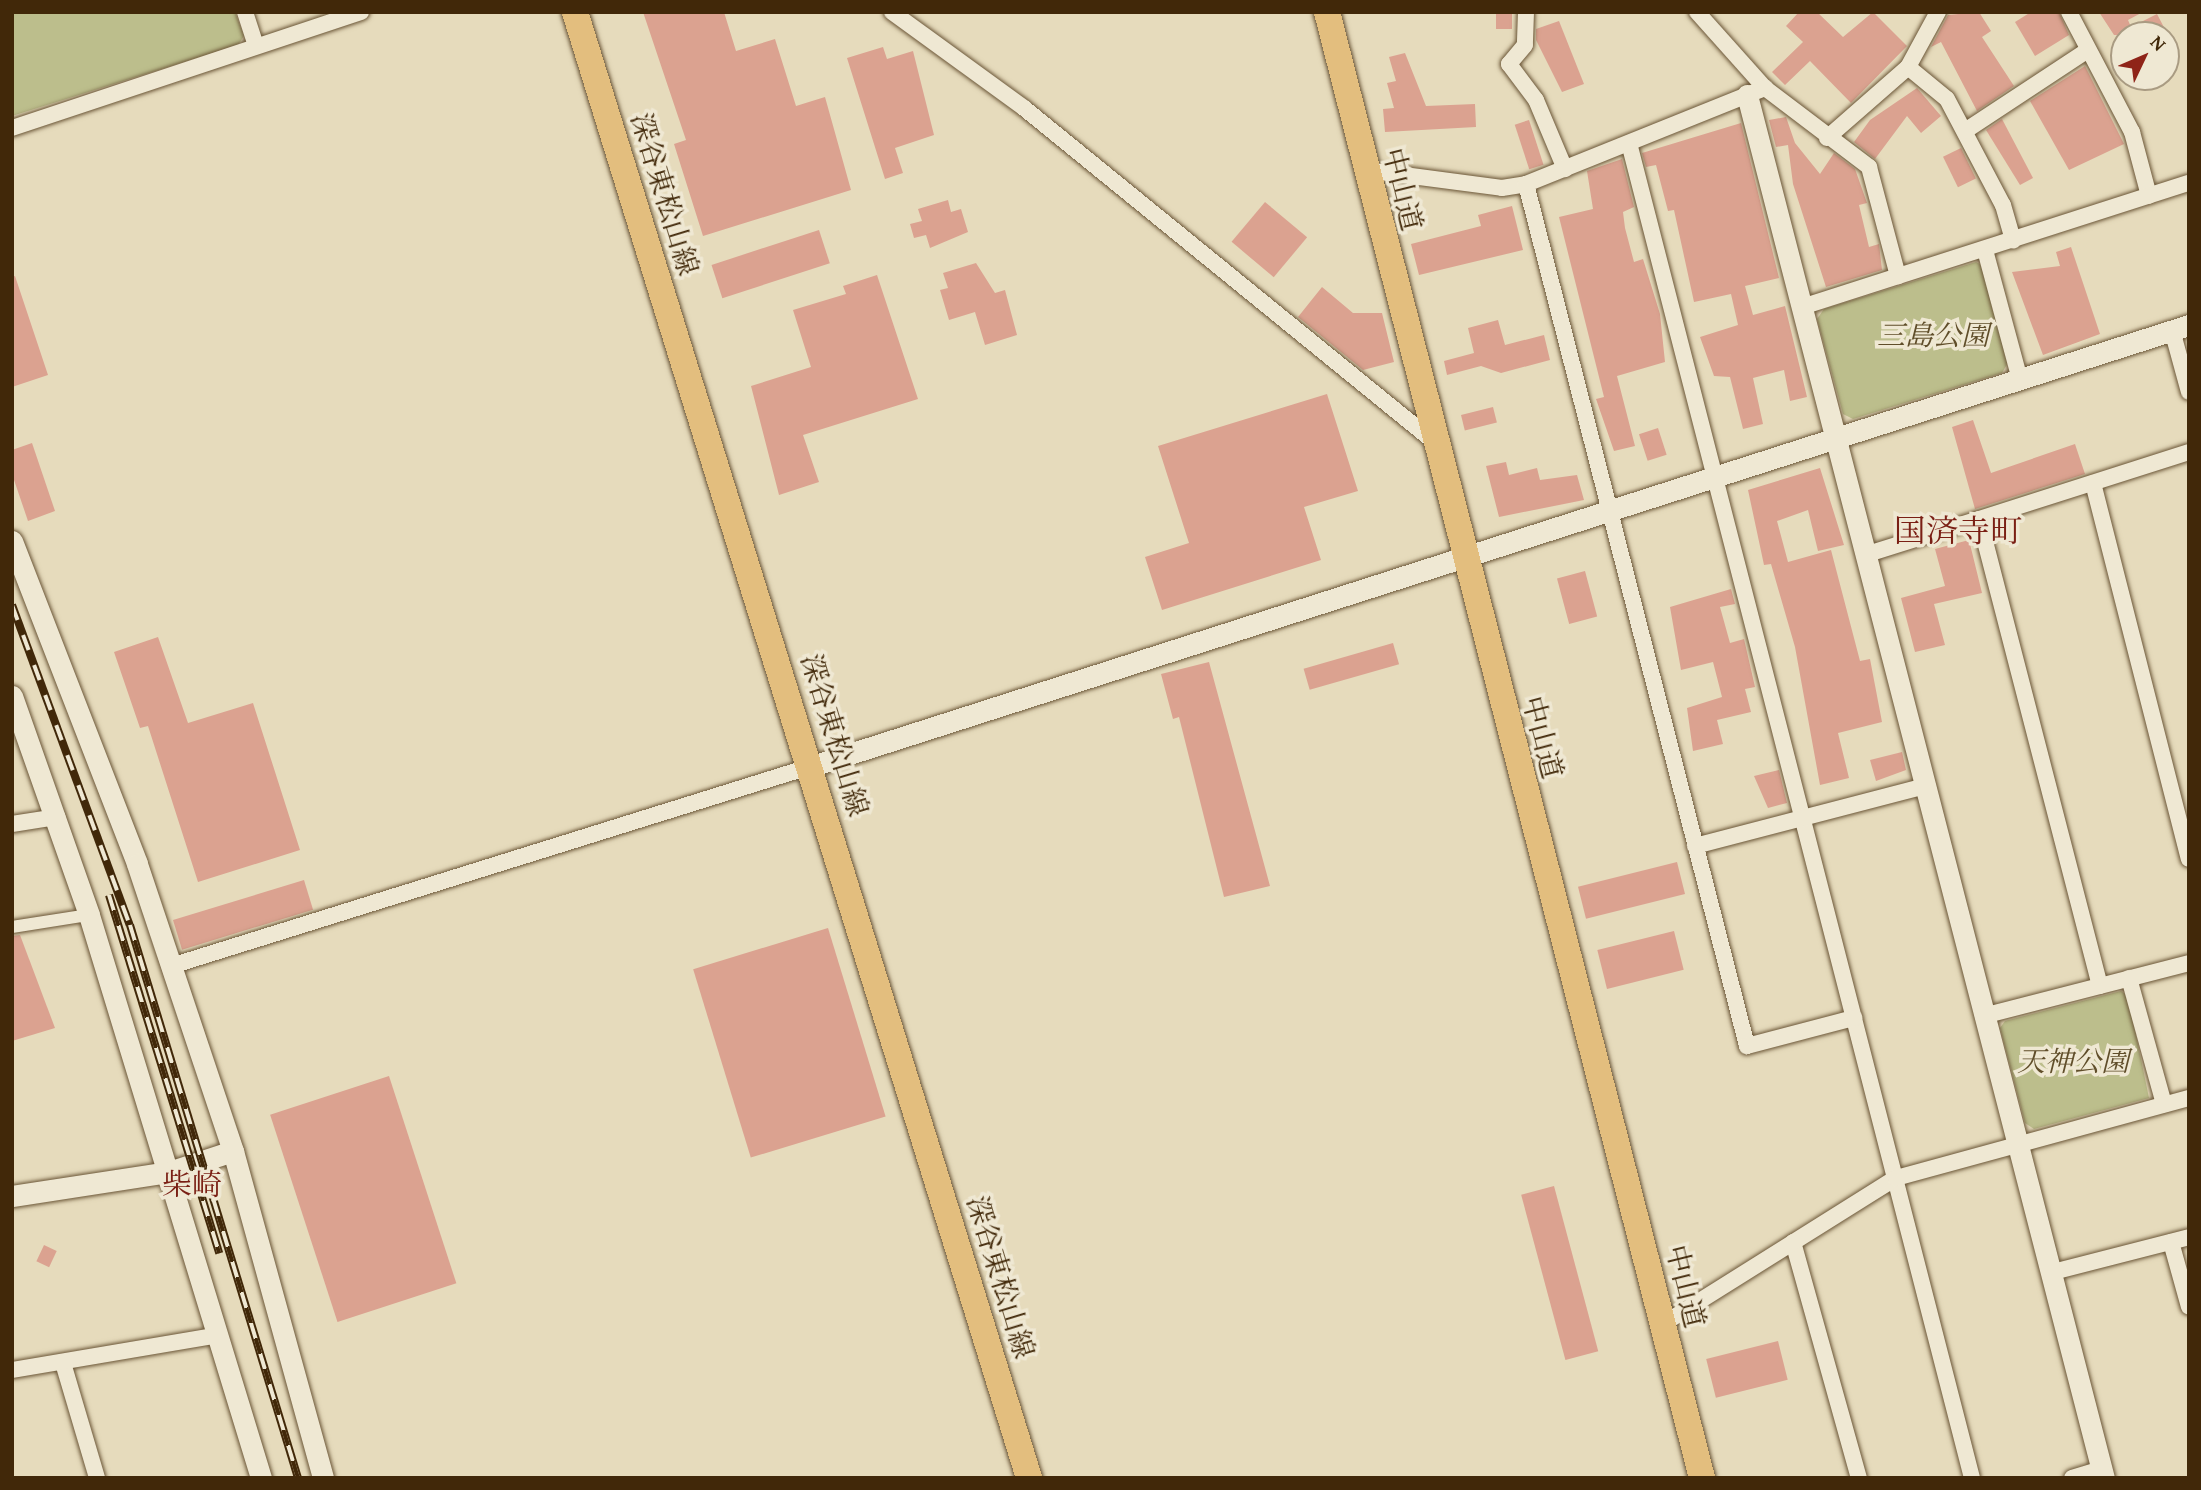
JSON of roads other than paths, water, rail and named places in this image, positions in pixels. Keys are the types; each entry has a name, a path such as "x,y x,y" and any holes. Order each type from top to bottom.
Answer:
{"main road":[{"name":"深谷東松山線","path":"575,12 812,766 1029,1478"},
{"name":"中山道","path":"1327,12 1432,440 1702,1478"}],"street":[{"path":"245,12 256,46"},
{"path":"12,128 361,12"},
{"path":"892,12 1024,108 1432,440"},
{"path":"1526,12 1525,45 1509,64 1536,100 1565,169"},
{"path":"1697,12 1756,92 1869,167 1898,276"},
{"path":"1827,138 1908,66 1938,12"},
{"path":"2069,12 2132,132 2149,197"},
{"path":"1965,131 2088,50"},
{"path":"1908,66 1947,99 1965,131 2013,241"},
{"path":"1366,170 1502,188 1526,184 1756,92"},
{"path":"1756,92 1802,307 1835,442 1983,1016 2053,1272 2103,1474 2072,1478"},
{"path":"1629,143 1972,1478"},
{"path":"1802,307 2189,183"},
{"path":"1526,184 1747,1046 1854,1018"},
{"path":"1985,250 2020,380"},
{"path":"171,966 812,766 1462,557 1835,442 2180,328 2189,392"},
{"path":"1865,555 2189,452"},
{"path":"2094,483 2189,859"},
{"path":"1979,519 2101,986"},
{"path":"12,541 171,966 233,1151 323,1478"},
{"path":"12,696 57,817 89,915 218,1335 256,1473"},
{"path":"1695,846 1924,786"},
{"path":"12,824 57,817"},
{"path":"12,927 89,915"},
{"path":"1983,1016 2189,963"},
{"path":"2129,978 2164,1104"},
{"path":"1663,1324 1896,1178 2189,1098"},
{"path":"12,1196 169,1172 233,1151"},
{"path":"2053,1272 2189,1237"},
{"path":"1793,1242 1859,1478"},
{"path":"2171,1242 2189,1307"},
{"path":"12,1370 218,1335"},
{"path":"63,1363 96,1478"}],"railway":[{"path":"12,605 130,925 298,1478"},
{"path":"109,895 219,1253"}],"district":[{"name":"国済寺町","path":"1958,531"},
{"name":"柴崎","path":"192,1184"}],"park label":[{"name":"三島公園","path":"1933,335"},
{"name":"天神公園","path":"2073,1061"}]}
